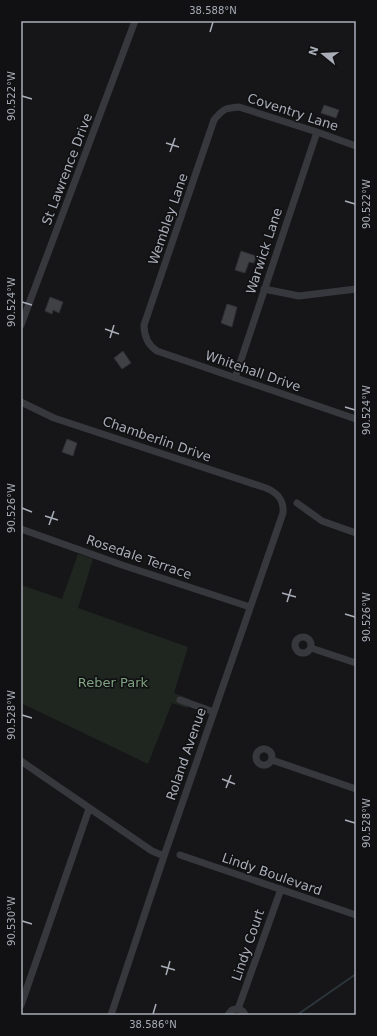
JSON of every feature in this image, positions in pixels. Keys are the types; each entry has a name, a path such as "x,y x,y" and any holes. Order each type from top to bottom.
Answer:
{"street":[{"name":"St Lawrence Drive","path":"21,325 135,21"},
{"name":"Coventry Lane","path":"223,110 227,108 239,107 356,146"},
{"name":"Wembley Lane","path":"146,340 144,326 214,120 223,110"},
{"name":"Warwick Lane","path":"235,378 317,132"},
{"path":"264,289 299,296 356,289"},
{"name":"Whitehall Drive","path":"146,340 151,347 157,351 356,419"},
{"name":"Chamberlin Drive","path":"21,402 54,418 266,488 277,494 282,502"},
{"name":"Roland Avenue","path":"111,1015 282,513 282,502"},
{"path":"297,503 322,521 356,533"},
{"name":"Rosedale Terrace","path":"21,529 250,607"},
{"path":"311,648 356,662"},
{"path":"180,700 214,712"},
{"path":"272,760 356,789"},
{"path":"21,762 152,851 164,856"},
{"path":"21,1005 89,809"},
{"name":"Lindy Boulevard","path":"180,854 356,915"},
{"name":"Lindy Court","path":"238,1009 281,889"},
{"path":"228,1015 232,1010 238,1009 243,1011 245,1015"}],"green space":[{"name":"Reber Park","path":"78,554 93,559 78,608 188,647 174,693 190,699 187,708 172,703 148,764 21,703 21,585 62,599"}],"building":[{"path":"324,105 339,110 336,118 321,113"},
{"path":"241,251 256,256 254,263 249,262 245,273 235,270"},
{"path":"50,297 63,302 59,313 53,310 52,314 45,311"},
{"path":"227,304 237,307 232,327 221,323"},
{"path":"123,351 131,363 122,369 114,358"},
{"path":"67,439 77,443 73,456 62,452"}],"waterway":[{"path":"297,1015 356,974"}]}
